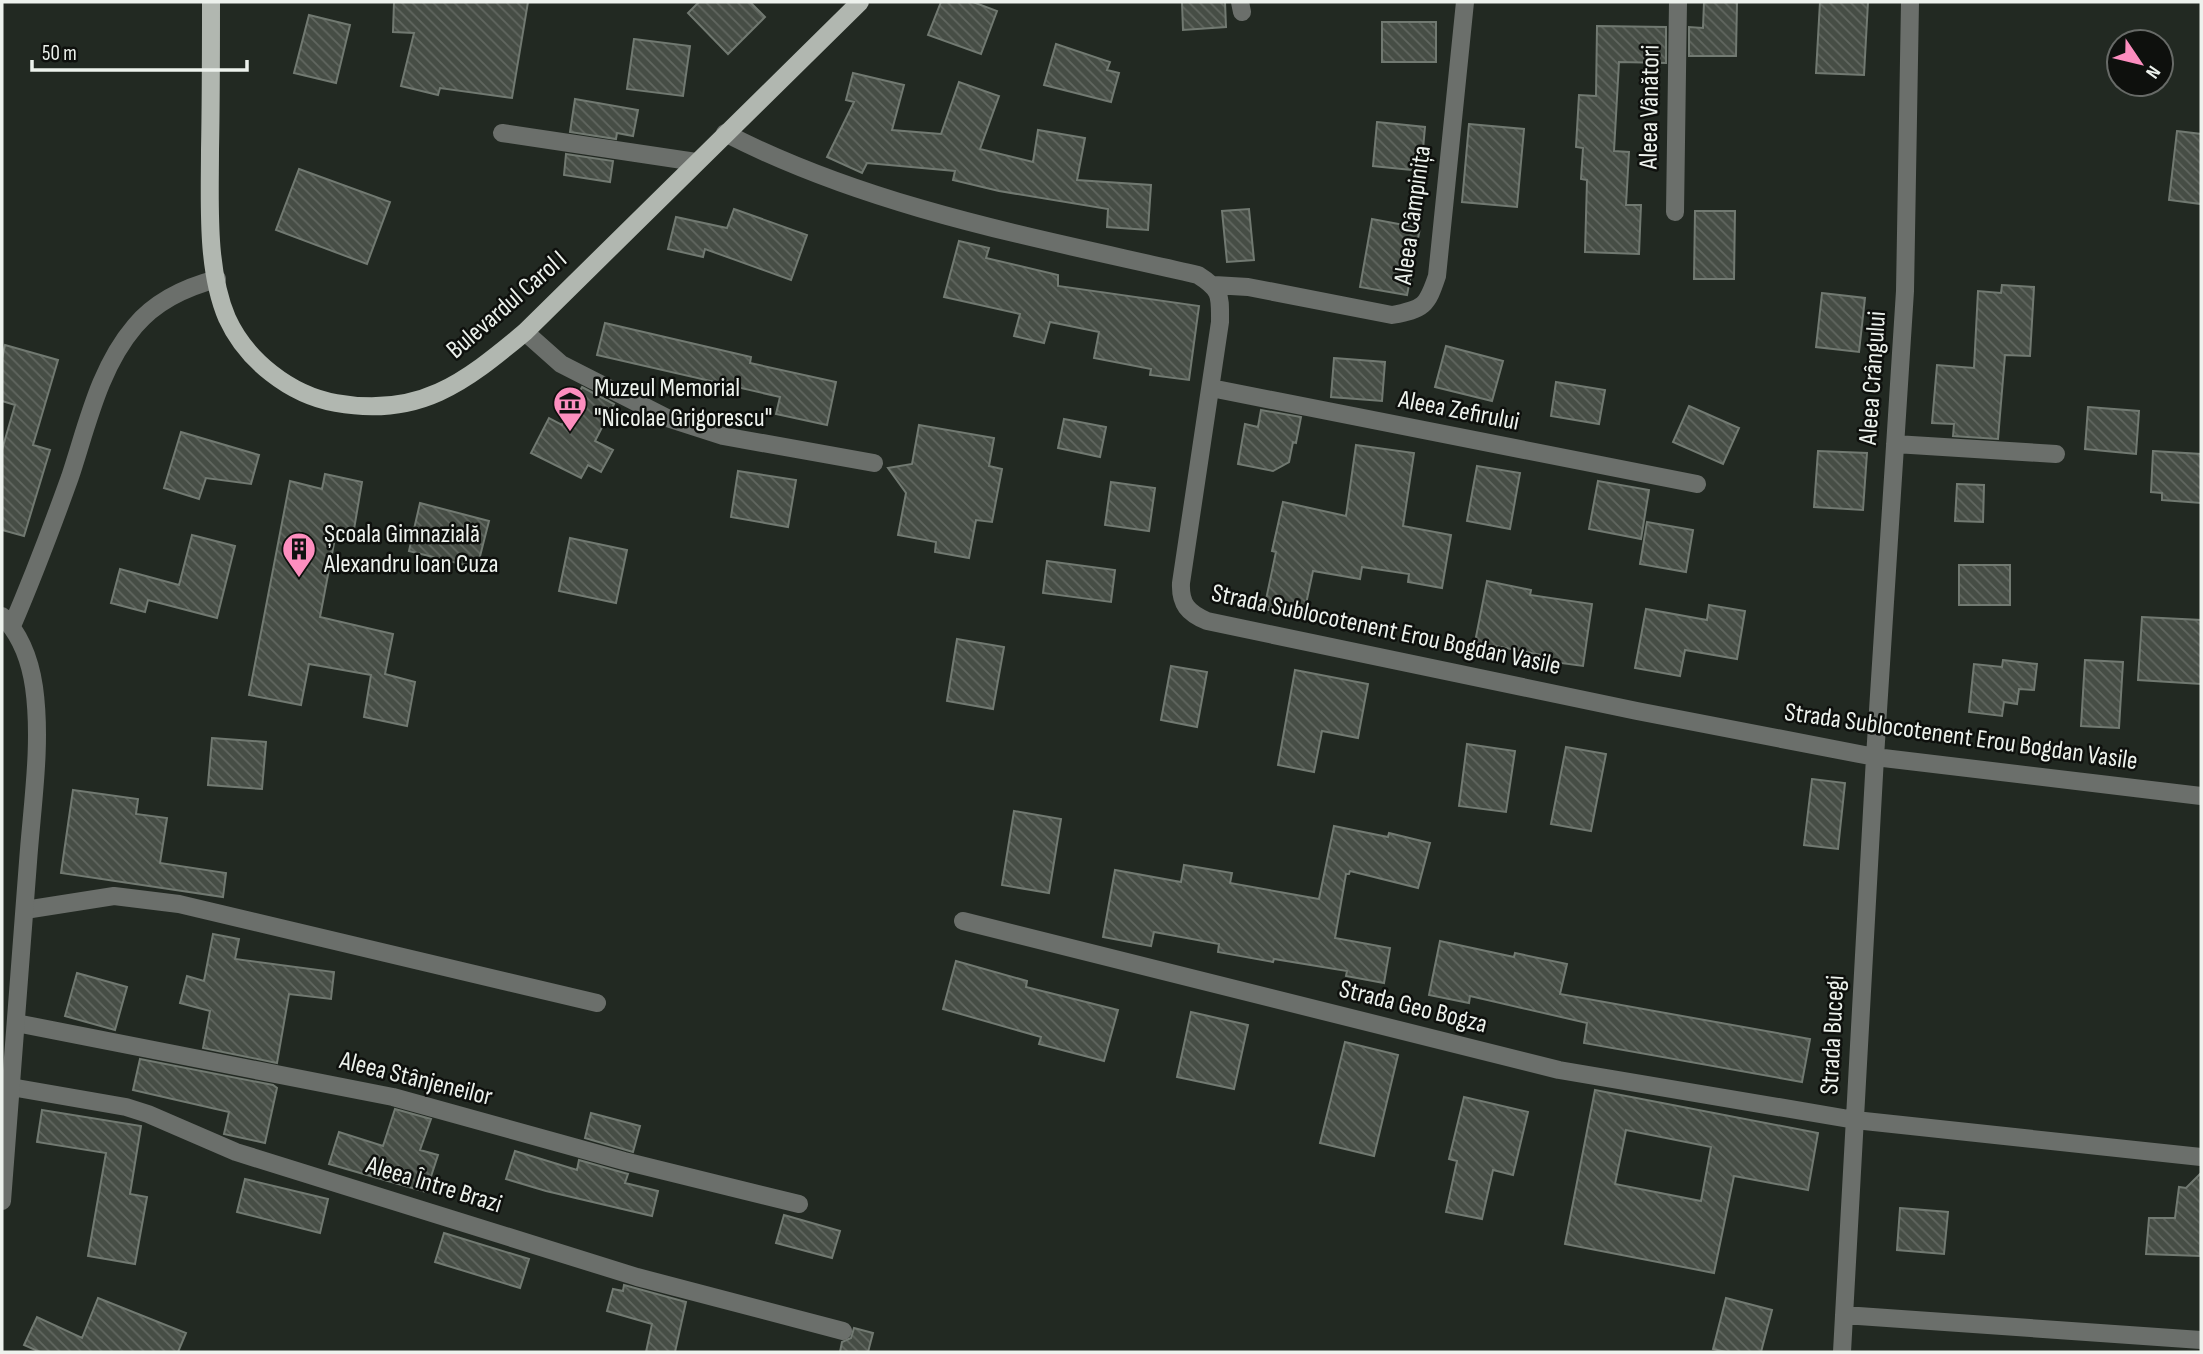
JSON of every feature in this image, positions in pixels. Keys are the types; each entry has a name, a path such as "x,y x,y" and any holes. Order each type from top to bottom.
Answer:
{"main road":[{"name":"Bulevardul Carol I","path":"211,2 210,207 217,279 226,316 237,336 269,371 306,394 328,402 379,408 403,405 449,388 495,357 525,331 860,2"}],"street":[{"name":"Aleea Câmpinița","path":"1214,285 1248,286 1392,315 1415,311 1429,299 1437,276 1465,2"},
{"name":"Aleea Vânători","path":"1675,212 1678,2"},
{"name":"Aleea Crângului","path":"1875,757 1905,291 1910,2"},
{"path":"502,132 696,162"},
{"path":"725,133 787,162 895,202 1198,275 1214,285"},
{"path":"2,1201 25,910 36,714 30,666 23,646 7,621 52,529 106,372 123,341 153,308 197,284 217,279"},
{"name":"Strada Sublocotenent Erou Bogdan Vasile","path":"1214,285 1220,300 1220,322 1181,583 1181,597 1186,609 1195,616 1207,621 1637,711 1875,757 2201,796"},
{"path":"525,331 561,364 667,418 723,436 874,463"},
{"name":"Aleea Zefirului","path":"1211,388 1697,484"},
{"path":"1895,444 2056,454"},
{"name":"Strada Bucegi","path":"1842,1352 1875,757"},
{"path":"25,910 114,896 166,902 597,1003"},
{"name":"Strada Geo Bogza","path":"963,921 1559,1070 1854,1120 2201,1157"},
{"name":"Aleea Stânjeneilor","path":"16,1023 393,1097 624,1161 799,1204"},
{"name":"Aleea Între Brazi","path":"11,1087 126,1107 236,1152 637,1277 843,1331"},
{"path":"1844,1315 2201,1340"}],"building":[{"path":"394,2 528,2 512,98 440,88 438,95 401,86 414,33 393,32"},
{"path":"699,2 750,2 765,17 728,54 688,13"},
{"path":"941,2 973,2 997,11 981,54 928,35"},
{"path":"1182,2 1225,2 1226,27 1183,30"},
{"path":"1704,2 1737,2 1736,56 1689,56 1689,27 1703,28"},
{"path":"1820,2 1868,2 1864,75 1816,73"},
{"path":"309,15 350,25 336,83 294,73"},
{"path":"1382,22 1436,22 1436,62 1382,62"},
{"path":"1597,26 1666,27 1666,63 1619,62 1614,151 1629,152 1626,205 1641,205 1639,254 1585,252 1587,180 1581,179 1583,148 1576,147 1579,95 1596,96"},
{"path":"634,39 690,46 683,96 627,89"},
{"path":"1056,44 1110,62 1107,70 1119,73 1111,102 1044,85"},
{"path":"853,73 904,85 892,130 941,134 959,82 999,96 980,149 1033,162 1038,130 1085,138 1077,180 1151,185 1148,230 1107,227 1108,209 999,191 953,180 955,171 867,163 862,173 827,157 854,102 846,100"},
{"path":"575,99 638,110 633,136 617,133 616,139 570,132"},
{"path":"1377,122 1425,127 1421,171 1373,166"},
{"path":"1469,124 1524,129 1517,207 1462,202"},
{"path":"2177,131 2201,134 2201,204 2169,200"},
{"path":"566,154 613,161 610,182 564,175"},
{"path":"299,169 390,202 367,264 276,230"},
{"path":"734,209 807,235 791,280 705,249 703,257 668,249 676,217 727,228"},
{"path":"1249,209 1254,260 1227,262 1222,211"},
{"path":"1695,211 1735,211 1734,279 1694,279"},
{"path":"1372,219 1420,228 1407,295 1360,287"},
{"path":"959,241 989,248 986,258 1058,275 1058,286 1199,306 1189,380 1150,375 1151,369 1094,358 1099,332 1050,322 1044,343 1014,336 1020,314 944,297"},
{"path":"2002,285 2034,287 2030,356 2005,355 1998,439 1953,436 1954,424 1932,423 1937,365 1974,368 1978,291 2001,293"},
{"path":"1822,293 1865,298 1859,352 1816,347"},
{"path":"605,323 751,357 750,363 836,382 827,425 776,414 780,397 597,355"},
{"path":"5,345 58,360 33,445 50,450 24,536 2,530 2,450 15,405 2,401 2,359"},
{"path":"1446,346 1503,361 1492,401 1435,387"},
{"path":"1334,358 1385,362 1382,401 1331,397"},
{"path":"1556,382 1605,390 1599,424 1551,416"},
{"name":"Muzeul Memorial \"Nicolae Grigorescu\"","path":"582,387 614,404 595,441 613,450 601,472 588,465 581,478 531,453 549,418 562,425"},
{"path":"1689,406 1739,428 1723,464 1673,442"},
{"path":"2088,407 2139,411 2136,454 2085,449"},
{"path":"1261,410 1301,417 1289,462 1273,471 1238,464 1245,424 1258,427"},
{"path":"1064,419 1106,427 1100,457 1058,448"},
{"path":"919,425 994,438 989,466 1002,469 992,522 976,520 969,558 935,552 936,542 898,535 906,493 888,468 912,464"},
{"path":"181,432 259,455 251,484 206,478 199,499 164,488"},
{"path":"1356,445 1414,453 1403,526 1451,535 1442,588 1408,582 1409,574 1362,567 1360,579 1313,571 1303,618 1264,609 1276,552 1272,551 1283,502 1346,516"},
{"path":"1818,451 1867,453 1863,510 1814,507"},
{"path":"2153,451 2201,454 2201,503 2162,500 2162,493 2151,492"},
{"path":"1477,466 1520,473 1510,529 1467,521"},
{"path":"738,471 796,480 788,527 731,517"},
{"name":"Școala Gimnazială Alexandru Ioan Cuza","path":"325,474 362,482 352,541 335,538 320,617 393,634 385,674 415,682 407,726 364,717 371,675 309,664 301,705 249,695 290,481 322,489"},
{"path":"1598,481 1649,490 1641,539 1589,529"},
{"path":"1111,482 1155,488 1149,531 1105,525"},
{"path":"1957,484 1984,485 1983,522 1955,521"},
{"path":"420,503 489,521 477,568 409,551"},
{"path":"1647,522 1693,530 1686,572 1640,564"},
{"path":"192,535 235,546 217,618 148,600 145,612 111,603 120,569 179,585"},
{"path":"570,538 627,550 616,603 559,591"},
{"path":"1047,561 1115,570 1111,602 1043,593"},
{"path":"1959,565 2010,565 2010,605 1959,605"},
{"path":"1487,581 1531,590 1530,595 1592,604 1583,666 1546,661 1547,656 1475,642"},
{"path":"1709,605 1745,611 1737,659 1685,650 1680,676 1635,668 1646,609 1707,620"},
{"path":"2142,617 2201,620 2201,684 2138,680"},
{"path":"957,639 1004,647 993,709 947,701"},
{"path":"2003,660 2037,664 2034,690 2019,689 2017,704 2004,702 2002,716 1969,712 1974,664 2002,667"},
{"path":"2085,660 2123,662 2119,728 2081,726"},
{"path":"1171,666 1207,672 1197,727 1161,720"},
{"path":"1295,670 1368,684 1358,738 1322,731 1314,772 1278,765"},
{"path":"212,738 266,742 262,789 208,785"},
{"path":"1467,744 1515,751 1506,812 1459,806"},
{"path":"1566,747 1606,754 1591,831 1551,824"},
{"path":"1812,779 1845,783 1838,849 1804,845"},
{"path":"73,790 138,799 136,814 167,818 160,863 226,873 223,897 61,873"},
{"path":"1014,811 1061,819 1049,893 1002,885"},
{"path":"1334,826 1388,837 1389,833 1430,843 1418,888 1350,871 1346,874 1335,938 1390,948 1384,983 1346,976 1347,971 1218,952 1219,944 1154,932 1151,946 1103,937 1115,870 1181,882 1184,865 1232,873 1230,883 1319,899"},
{"path":"213,934 239,939 235,959 334,972 331,999 289,994 277,1063 203,1048 210,1011 180,1003 187,976 204,981"},
{"path":"1440,941 1514,957 1515,953 1567,964 1560,994 1810,1039 1802,1082 1584,1043 1587,1023 1470,996 1469,1003 1429,995"},
{"path":"956,961 1027,981 1026,987 1118,1010 1104,1061 1039,1044 1041,1037 943,1009"},
{"path":"77,973 127,987 115,1030 65,1016"},
{"path":"1191,1012 1248,1025 1234,1089 1177,1077"},
{"path":"1345,1042 1398,1055 1374,1156 1320,1143"},
{"path":"140,1059 273,1085 277,1088 265,1143 224,1134 229,1112 133,1090"},
{"path":"1595,1090 1818,1133 1808,1190 1734,1176 1714,1273 1565,1244","holes":["1626,1130 1711,1147 1701,1201 1615,1184"]},
{"path":"1464,1097 1528,1112 1513,1175 1493,1170 1482,1219 1446,1212 1457,1161 1449,1159"},
{"path":"395,1109 431,1119 420,1150 438,1155 426,1192 329,1164 339,1132 383,1146"},
{"path":"42,1110 141,1126 130,1194 147,1197 135,1264 88,1256 106,1153 37,1142"},
{"path":"591,1113 640,1126 633,1152 585,1138"},
{"path":"515,1151 577,1170 579,1160 628,1174 625,1183 658,1191 652,1216 506,1179"},
{"path":"2201,1173 2200,1256 2146,1254 2149,1218 2175,1218 2179,1187 2186,1188"},
{"path":"245,1179 328,1199 320,1233 237,1212"},
{"path":"1900,1208 1948,1212 1944,1254 1897,1250"},
{"path":"784,1215 840,1231 832,1258 776,1243"},
{"path":"444,1233 529,1259 520,1288 435,1262"},
{"path":"624,1285 686,1302 675,1352 646,1352 652,1324 607,1311 613,1289 623,1291"},
{"path":"98,1298 186,1333 178,1352 40,1352 24,1345 37,1317 82,1338"},
{"path":"1726,1298 1772,1310 1761,1352 1726,1352 1713,1349"},
{"path":"854,1328 873,1333 868,1352 840,1352 842,1342 851,1338"}],"place":[{"name":"Muzeul Memorial \"Nicolae Grigorescu\"","path":"570,433"},
{"name":"Școala Gimnazială Alexandru Ioan Cuza","path":"299,579"}]}
